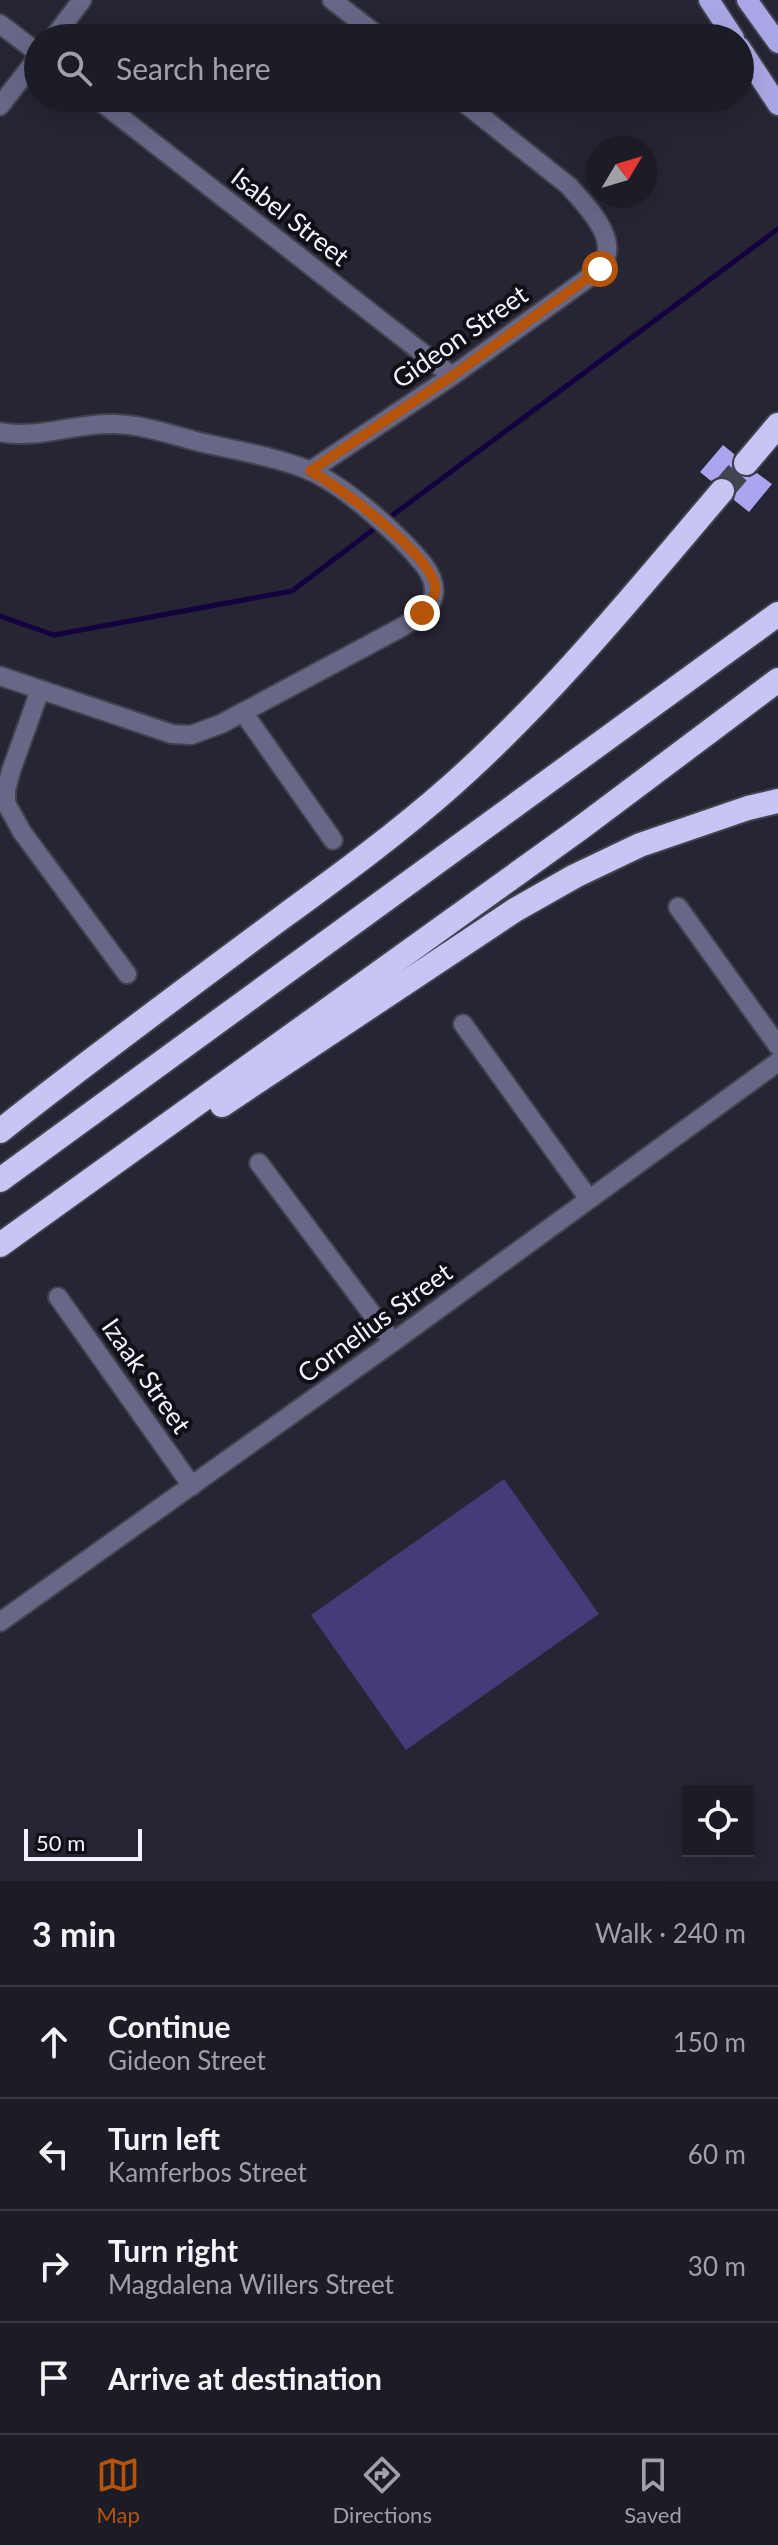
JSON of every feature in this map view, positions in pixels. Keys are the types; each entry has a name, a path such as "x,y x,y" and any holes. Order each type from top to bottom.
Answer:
{"highway":[{"path":"746,463 778,425"},
{"path":"0,1131 97,1054 380,844 451,786 561,678 722,491"},
{"path":"0,1180 778,614"},
{"path":"0,1245 582,827 778,680"},
{"path":"0,1253 515,910 575,876 640,845 748,808 778,801"}],"main road":[{"path":"709,0 725,24"},
{"path":"747,0 778,43"},
{"path":"754,68 778,105"}],"street":[{"path":"64,24 82,0"},
{"path":"332,0 363,24"},
{"path":"0,24 24,44"},
{"path":"0,106 24,74"},
{"name":"Isabel Street","path":"114,112 452,376"},
{"name":"Gideon Street","path":"310,471 452,376 600,269 606,261 609,249 607,238 582,201 555,173 476,112"},
{"path":"0,432 31,434 90,425 127,425 310,471 343,491 393,534 419,559 434,582 435,589 432,601 412,621 208,730 181,735 0,676"},
{"path":"40,690 11,771 6,803 22,832 127,974"},
{"path":"243,712 333,840"},
{"path":"678,907 778,1046"},
{"path":"463,1024 589,1199"},
{"name":"Cornelius Street","path":"0,1622 778,1062"},
{"path":"259,1163 393,1342"},
{"name":"Izaak Street","path":"58,1297 192,1486"}],"shaded area":[{"path":"504,1479 599,1614 406,1750 311,1615"}],"building":[{"path":"723,445 734,454 732,467 737,475 750,477 757,473 772,484 749,512 734,500 736,487 731,479 718,477 711,481 700,472"}],"waterway":[{"path":"386,520 778,229"},
{"path":"0,616 54,635 292,591 378,526"}],"tunnel":[{"path":"722,491 746,463"}],"route":[{"path":"422,613 432,601 435,589 431,575 419,559 332,482 310,471 452,376 600,269"}]}
